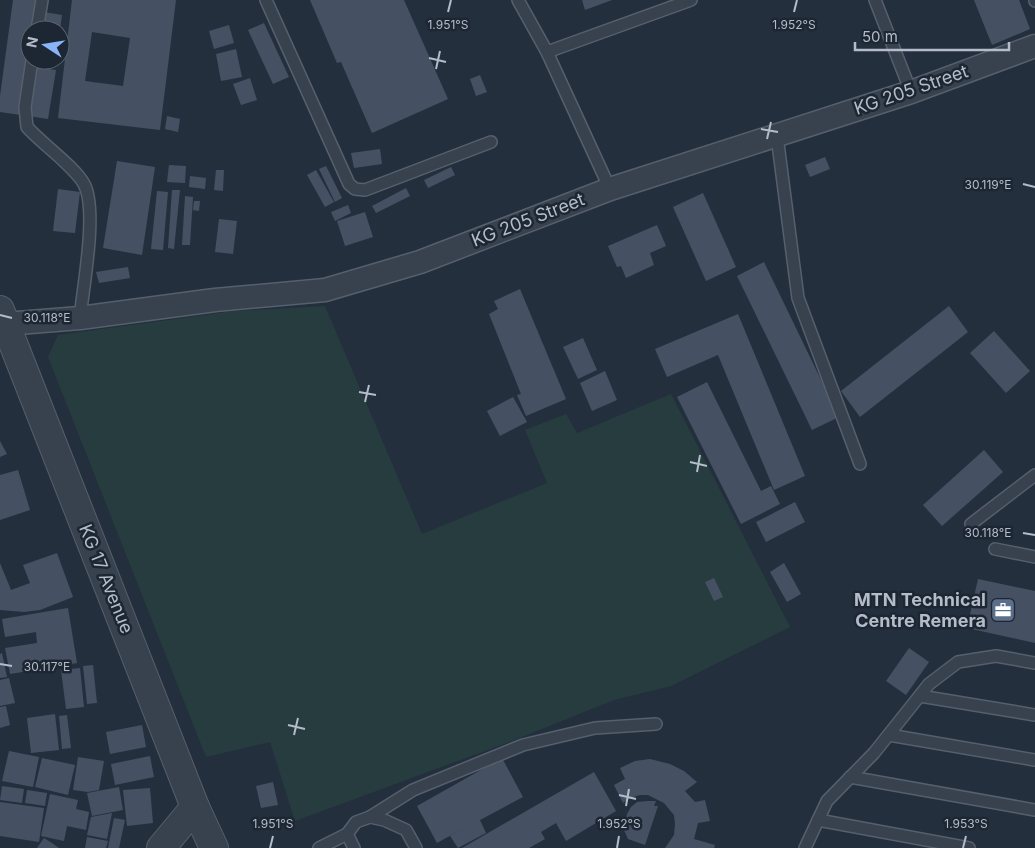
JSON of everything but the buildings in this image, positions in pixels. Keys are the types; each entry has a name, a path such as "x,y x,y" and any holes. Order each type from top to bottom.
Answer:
{"street":[{"name":"KG 205 Street","path":"3,317 80,318 214,300 325,290 420,262 610,189 911,92 1035,46"},
{"name":"KG 17 Avenue","path":"3,317 195,806 214,848"},
{"path":"161,848 195,806"}],"lane":[{"path":"39,20 42,0"},
{"path":"266,0 350,184 355,189 365,190 491,142"},
{"path":"518,0 547,52 610,189"},
{"path":"547,52 691,0"},
{"path":"875,0 911,92"},
{"path":"31,70 25,107 27,127 76,174 84,184 89,200 90,217 80,318"},
{"path":"777,136 798,298 860,464"},
{"path":"971,524 1035,475"},
{"path":"995,549 1035,557"},
{"path":"805,848 827,801 889,734 929,684 958,662 996,656 1035,664"},
{"path":"920,696 1035,715"},
{"path":"319,848 347,834 356,822 370,817 413,790 522,745 595,728 656,724"},
{"path":"889,734 1035,760"},
{"path":"850,777 1035,810"},
{"path":"370,817 384,820 406,830 416,848"},
{"path":"818,820 969,848"},
{"path":"347,834 354,848"}],"green space":[{"path":"325,306 422,534 547,483 525,430 566,414 577,433 671,394 790,627 671,686 614,700 512,741 295,821 270,742 206,757 48,357 58,335 234,311"}],"place":[{"name":"MTN Technical Centre Remera","path":"1003,610"}]}
